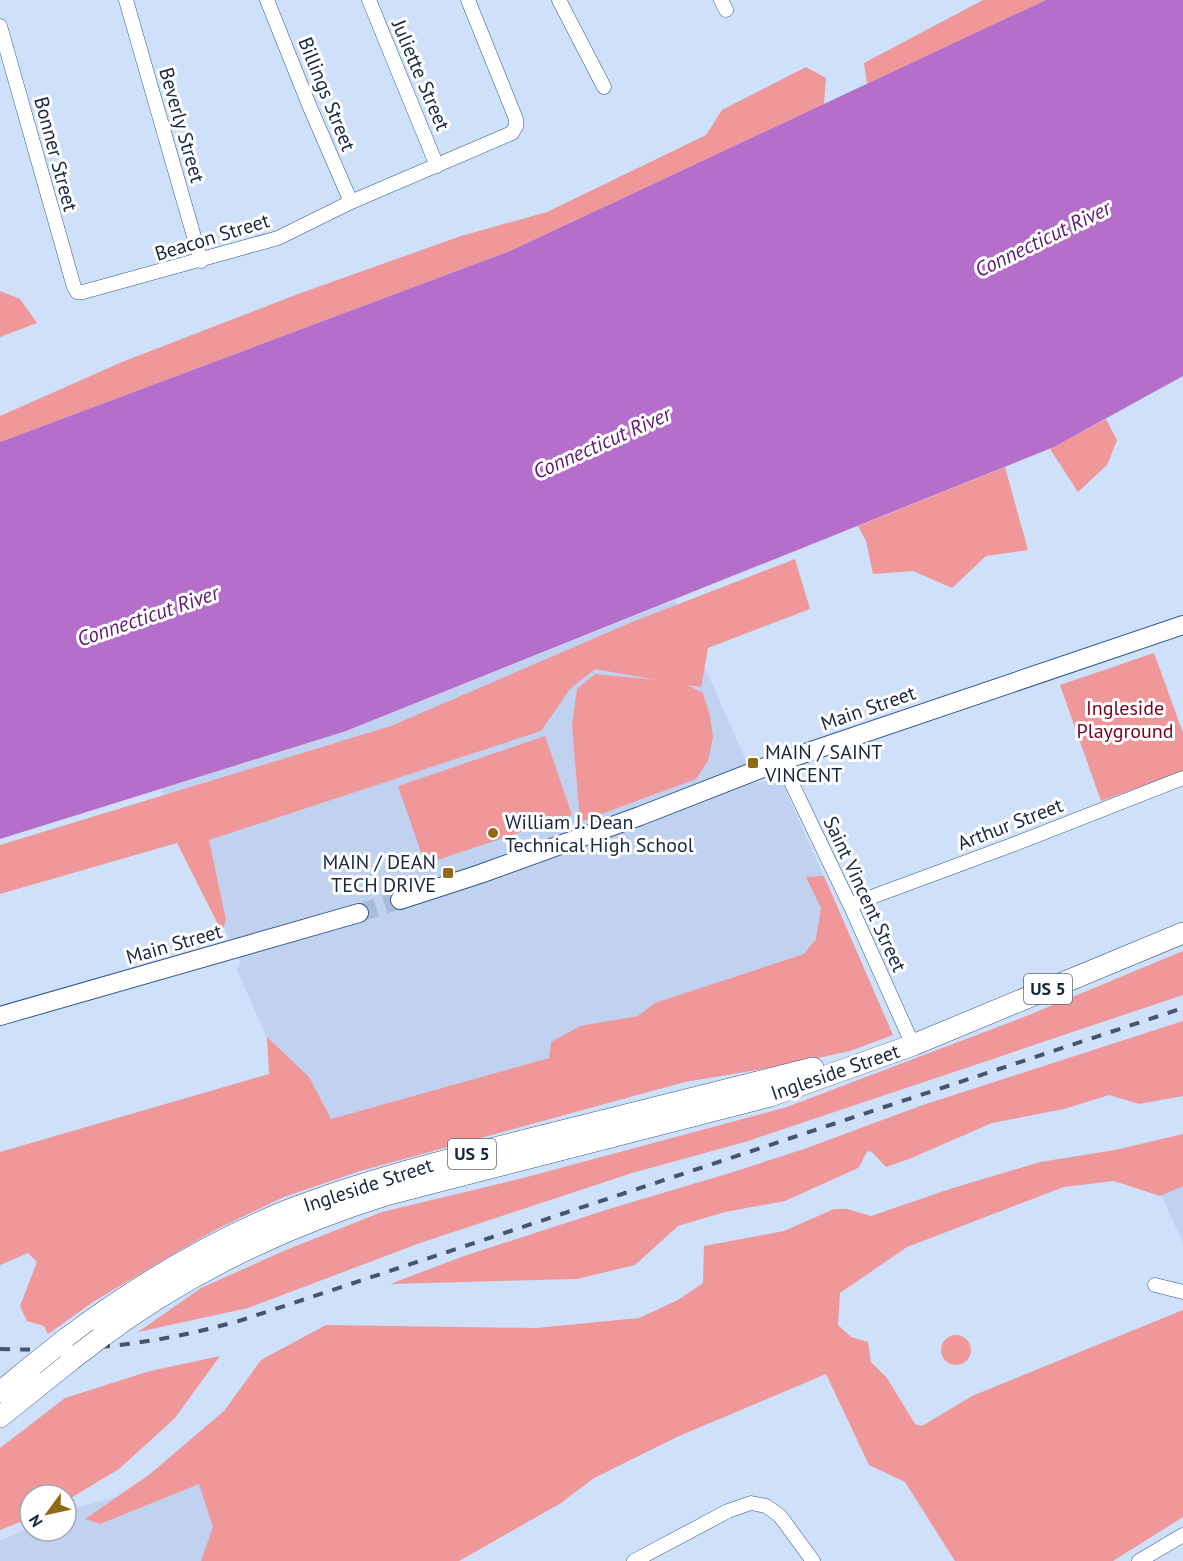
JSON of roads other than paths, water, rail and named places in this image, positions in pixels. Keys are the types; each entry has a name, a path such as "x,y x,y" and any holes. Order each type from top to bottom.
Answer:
{"main road":[{"name":"Main Street","path":"400,900 630,820 781,761 1183,625"},
{"name":"Main Street","path":"0,1016 359,914"},
{"name":"Ingleside Street","path":"0,1392 33,1365 64,1357 100,1338 158,1299 213,1267 295,1226 339,1209 400,1191 770,1096 913,1045 1183,933"},
{"name":"Ingleside Street","path":"64,1357 102,1312 171,1268 240,1232 327,1196 442,1161 874,1052 913,1045"},
{"name":"US 5","path":"0,1417 64,1357"}],"street":[{"name":"Beverly Street","path":"126,0 201,261"},
{"name":"Billings Street","path":"267,0 351,202"},
{"name":"Juliette Street","path":"369,0 437,166"},
{"name":"Beacon Street","path":"77,292 201,261 278,238 351,202 506,137 514,130 516,119 468,0"},
{"path":"559,0 604,87"},
{"name":"Bonner Street","path":"0,26 77,292"},
{"name":"Saint Vincent Street","path":"781,761 850,905 913,1045"},
{"name":"Arthur Street","path":"850,905 1183,778"},
{"path":"1155,1285 1183,1292"},
{"path":"634,1561 728,1511 751,1503 766,1506 780,1516 813,1561"},
{"path":"1139,1561 1183,1535"}],"water":[{"name":"Connecticut River","path":"1046,0 1183,0 1183,376 1054,447 346,731 0,839 0,442 510,251"}],"tunnel":[{"path":"359,913 400,900"}],"railway":[{"path":"0,1349 63,1349 122,1345 181,1335 242,1320 1183,1008"}],"place":[{"name":"MAIN / SAINT VINCENT","path":"753,763"},
{"name":"William J. Dean Technical High School","path":"493,833"},
{"name":"MAIN / DEAN TECH DRIVE","path":"448,873"}],"park label":[{"name":"Ingleside Playground","path":"1125,720"}]}
